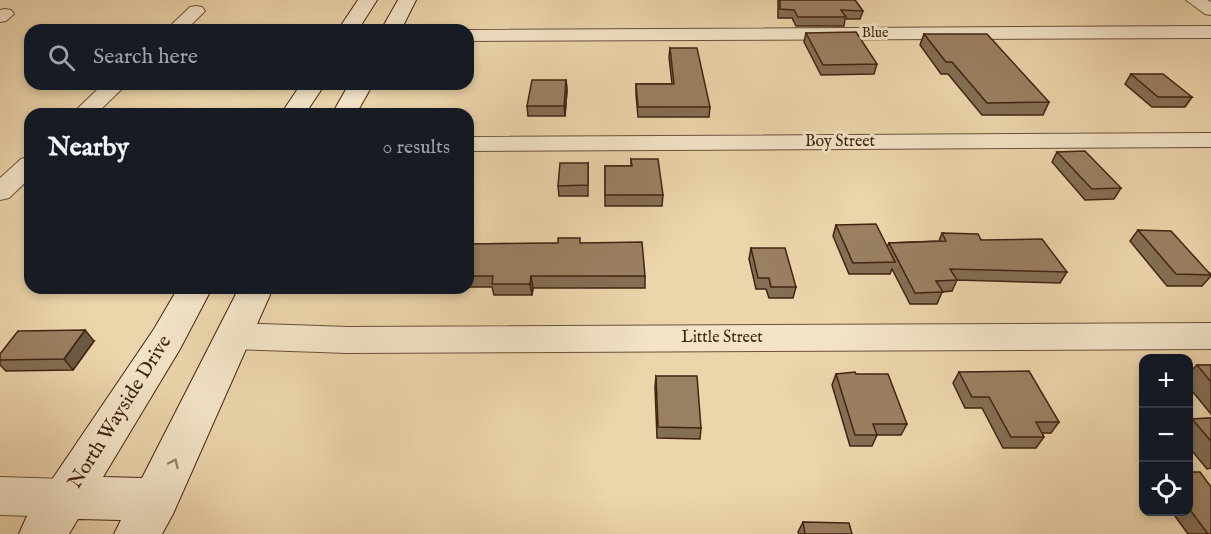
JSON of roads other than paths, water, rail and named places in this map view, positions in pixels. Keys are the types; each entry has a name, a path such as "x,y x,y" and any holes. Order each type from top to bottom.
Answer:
{"main road":[{"path":"352,24 368,0"},
{"path":"394,24 407,0"},
{"path":"297,108 309,90"},
{"path":"347,108 358,90"},
{"name":"North Wayside Drive","path":"55,516 167,339 192,294"},
{"path":"55,516 148,516 253,294"}],"street":[{"path":"1195,0 1211,10"},
{"path":"182,24 196,11"},
{"name":"Blue","path":"474,35 1211,32"},
{"path":"90,108 109,90"},
{"name":"Boy Street","path":"474,144 1211,140"},
{"path":"0,192 24,170"},
{"name":"Little Street","path":"232,336 348,340 1211,336"},
{"path":"0,496 55,516"}]}
